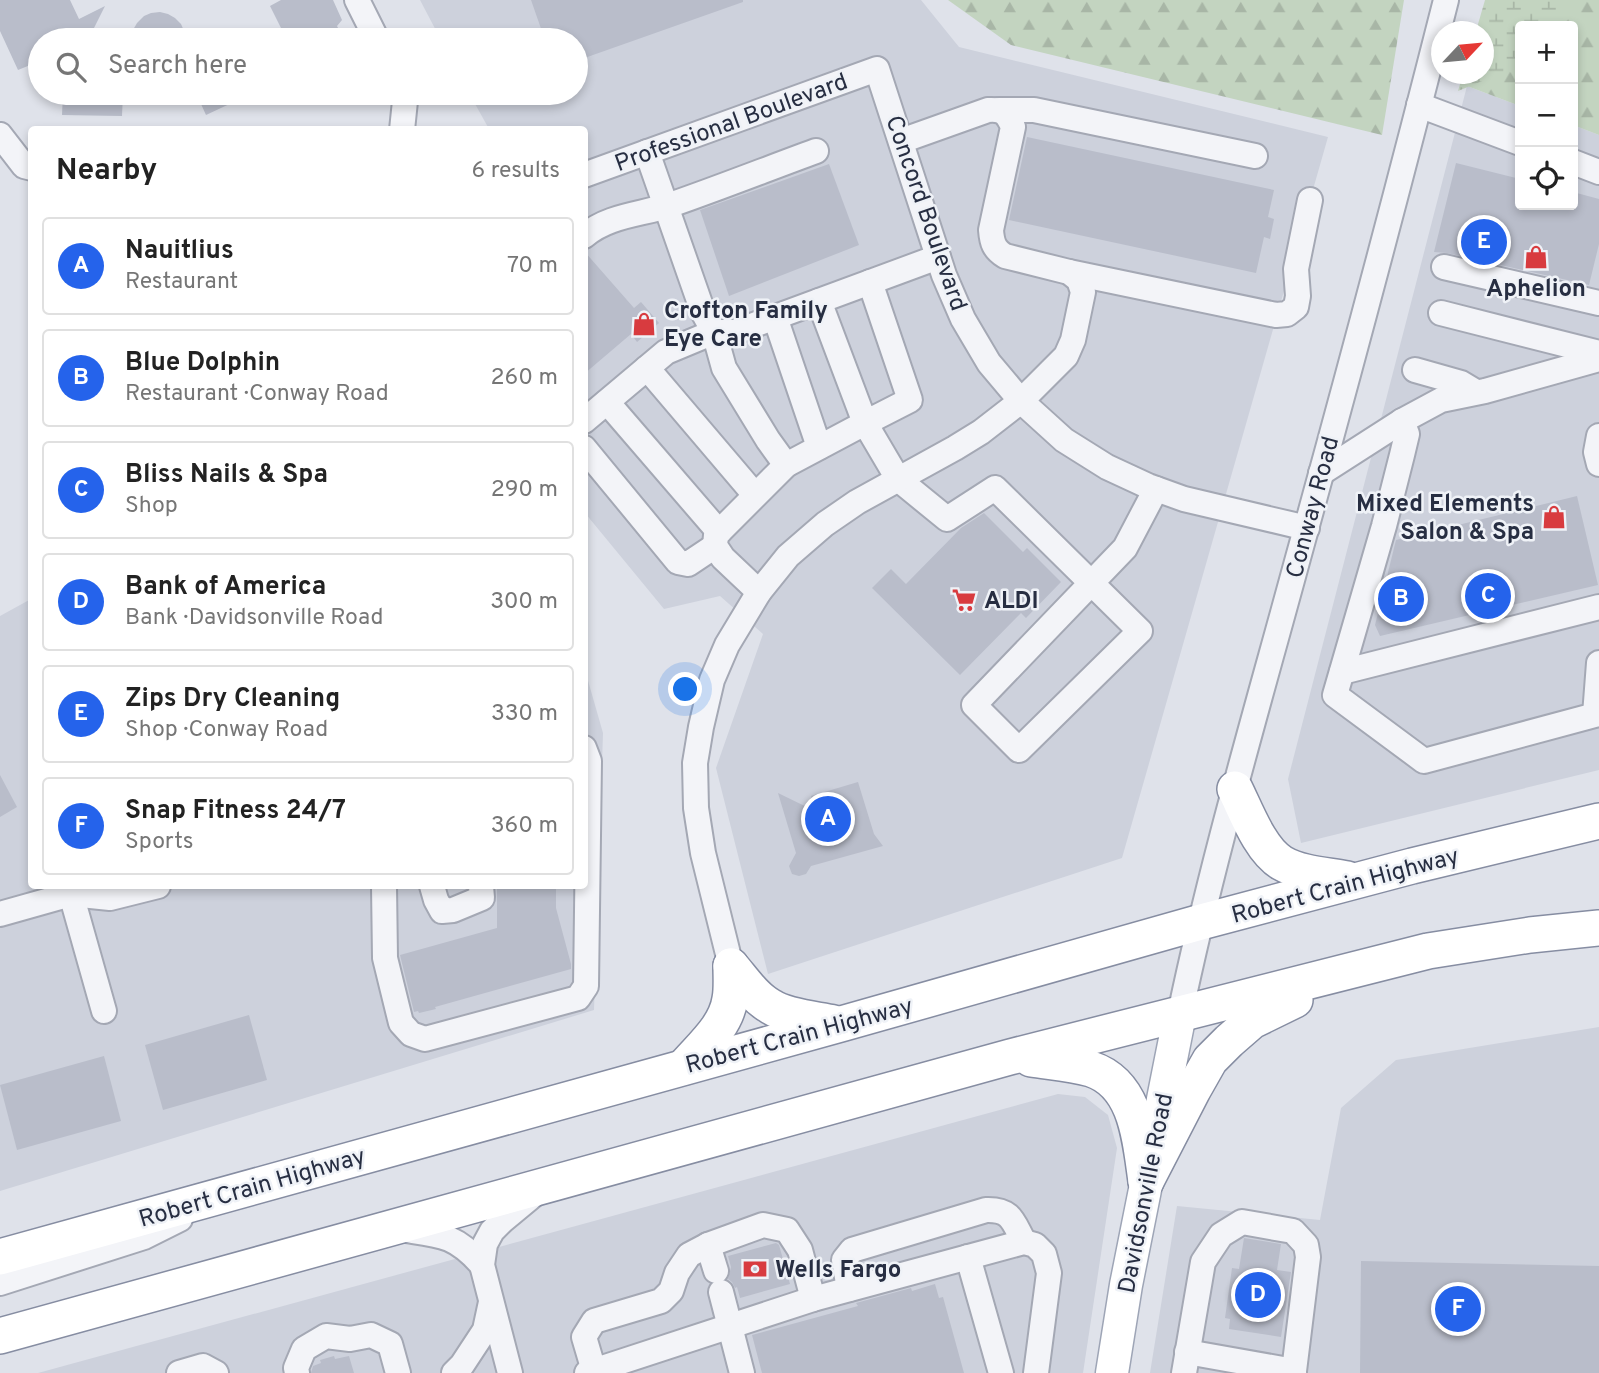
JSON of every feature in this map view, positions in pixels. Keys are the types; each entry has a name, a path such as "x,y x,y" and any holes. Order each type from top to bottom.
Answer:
{"highway":[{"path":"1235,789 1261,840 1281,863 1300,870 1357,881"},
{"name":"Robert Crain Highway","path":"0,1257 1201,922 1599,821"},
{"path":"0,1336 1010,1057 1428,951 1530,935 1599,928"},
{"path":"731,966 770,1007 841,1024"},
{"path":"684,1067 720,1026 727,1013 731,966"},
{"path":"1146,1181 1210,1060 1229,1041 1252,1021 1358,970"},
{"path":"1010,1057 1071,1064 1092,1069 1109,1078 1121,1090 1132,1110 1146,1181"}],"main road":[{"name":"Davidsonville Road","path":"1112,1373 1126,1285 1180,1014"}],"street":[{"path":"357,0 371,28"},
{"name":"Conway Road","path":"1180,1014 1235,789 1307,528 1446,0"},
{"name":"Concord Boulevard","path":"877,69 938,257 963,319 989,363 1021,401 1064,440 1107,467 1156,489 1184,499 1307,528"},
{"name":"Professional Boulevard","path":"588,174 877,69"},
{"path":"402,126 405,105"},
{"path":"1419,105 1515,141"},
{"path":"901,141 988,110 1034,110 1255,156"},
{"path":"999,110 1008,116 1013,127 991,230 992,242 997,251 1005,256 1276,316 1287,314 1296,307 1296,269 1310,200"},
{"path":"0,135 24,166 28,167"},
{"path":"588,233 611,220 666,206 816,151"},
{"path":"647,152 703,312 714,332 724,368 768,440 786,464"},
{"path":"1578,164 1599,172"},
{"path":"588,418 666,352 714,332 735,332 938,257"},
{"path":"1444,267 1599,303"},
{"path":"731,966 703,853 696,808 695,763 712,680 727,645 759,592 788,556 825,524 857,502 964,443 1021,401 1066,356 1073,340 1083,292 1079,280 1069,272"},
{"path":"588,453 678,562 688,564 717,539 786,464 910,400 870,282"},
{"path":"819,301 865,423 898,479 947,519 995,488 1093,583 1140,631 1019,750 974,705 1093,583 1125,548 1156,489"},
{"path":"1441,313 1599,353"},
{"path":"775,317 819,447"},
{"path":"1321,472 1441,400 1599,359"},
{"path":"647,368 755,495"},
{"path":"1415,370 1461,383 1476,393"},
{"path":"607,402 717,539 723,558 759,592"},
{"path":"1402,421 1407,434 1384,526 1335,695 1424,761 1595,715 1599,663"},
{"path":"1599,436 1599,464"},
{"path":"1342,672 1599,607"},
{"path":"588,758 588,836"},
{"path":"0,914 79,890 110,898 146,889"},
{"path":"384,889 385,958 401,1023 411,1034 425,1039 578,998 586,986 587,889"},
{"path":"433,889 442,911 453,910 482,898 481,889"},
{"path":"79,890 104,1011"},
{"path":"510,1373 482,1265 485,1244 502,1221 546,1185"},
{"path":"0,1283 144,1237 233,1192"},
{"path":"849,1289 844,1260 852,1250 986,1210 998,1210 1010,1216 1024,1242"},
{"path":"1242,1222 1293,1230 1306,1245 1308,1257 1294,1372 1186,1362 1203,1262 1222,1235 1242,1222"},
{"path":"813,1299 800,1250 787,1230 763,1225 708,1245 689,1255 677,1273 671,1291 661,1301 594,1321 584,1337 590,1372 813,1299 1024,1242 1035,1245 1044,1254 1049,1273 1036,1373"},
{"path":"393,1228 447,1237 471,1252 482,1265"},
{"path":"708,1245 743,1373"},
{"path":"968,1257 1001,1373"},
{"path":"454,1373 485,1330 491,1301"},
{"path":"297,1373 296,1368 304,1349 326,1336 350,1339 371,1335 390,1345 398,1373"},
{"path":"179,1373 203,1366 216,1373"}],"shaded area":[{"path":"420,0 921,0 959,47 1328,137 1122,858 768,974 716,768 763,634 720,596 664,609 588,517 588,126 487,126 476,105 588,105 588,28 435,28"},
{"path":"1467,86 1515,104 1515,210 1578,210 1578,127 1599,135 1599,770 1301,843 1288,779"},
{"path":"28,601 28,889 588,889 588,680 603,733 594,1010 0,1191 0,616"},
{"path":"1599,1027 1599,1373 1150,1373 1177,1206 1320,1220 1341,1108 1396,1060"},
{"path":"1058,1094 1085,1097 1108,1115 1117,1148 1083,1373 38,1373"}],"green space":[{"path":"948,0 1404,0 1382,135 1011,45"},
{"path":"1485,0 1573,0 1554,21 1515,21 1515,61 1504,72 1494,76 1494,21 1479,21"},
{"path":"1488,0 1599,0 1599,135 1578,127 1578,21 1515,21 1515,104 1467,86 1494,84 1494,21 1485,21"},
{"path":"1460,84 1475,84 1458,91"}],"building":[{"path":"0,0 70,0 79,19 105,6 94,28 28,28 28,66 18,70 0,31"},
{"path":"281,0 333,0 342,20 338,28 281,28 270,6"},
{"path":"531,0 743,0 588,57 588,28 541,28"},
{"path":"151,13 168,14 183,28 134,28 144,16"},
{"path":"62,105 122,105 122,116 62,115"},
{"path":"201,105 227,105 206,115"},
{"path":"1027,137 1274,190 1268,217 1274,219 1270,239 1264,237 1256,273 1009,220"},
{"path":"1456,163 1515,178 1515,210 1578,210 1578,193 1599,199 1599,244 1589,285 1434,252"},
{"path":"829,164 859,245 729,296 700,210"},
{"path":"588,256 634,308 641,302 659,323 637,342 631,334 588,371"},
{"path":"1577,496 1598,585 1380,636 1375,625 1396,540"},
{"name":"ALDI","path":"984,513 1023,552 1027,548 1061,582 1026,618 1021,613 960,675 872,588 891,569 906,584 961,528"},
{"path":"0,775 17,807 0,817"},
{"path":"858,782 874,834 883,846 811,866 806,874 792,874 789,866 796,853 778,793 815,811 811,796"},
{"path":"497,889 556,889 556,908 571,969 435,1007 436,1009 414,1012 400,955 497,928"},
{"path":"249,1015 267,1080 163,1110 145,1045"},
{"path":"104,1056 121,1121 17,1150 0,1085"},
{"path":"1244,1238 1281,1244 1277,1270 1291,1272 1281,1337 1229,1329 1230,1319 1225,1318 1232,1268 1239,1269"},
{"name":"Wells Fargo","path":"776,1243 779,1245 790,1284 740,1298 737,1287 728,1279 731,1267 728,1256"},
{"path":"1361,1261 1599,1266 1599,1373 1360,1373"},
{"path":"935,1284 939,1298 943,1297 964,1373 762,1373 752,1335 858,1306 856,1303"},
{"path":"334,1356 335,1359 349,1356 354,1373 311,1373 313,1366 321,1363 320,1360"}],"place":[{"name":"Zips Dry Cleaning","path":"1484,242"},
{"name":"Aphelion","path":"1536,257"},
{"name":"Crofton Family Eye Care","path":"644,324"},
{"name":"Mixed Elements Salon & Spa","path":"1554,517"},
{"name":"Bliss Nails & Spa","path":"1488,596"},
{"name":"Blue Dolphin","path":"1401,599"},
{"name":"ALDI","path":"964,600"},
{"name":"Nauitlius","path":"828,819"},
{"name":"Wells Fargo","path":"755,1269"},
{"name":"Bank of America","path":"1258,1295"},
{"name":"Snap Fitness 24/7","path":"1458,1309"}]}
